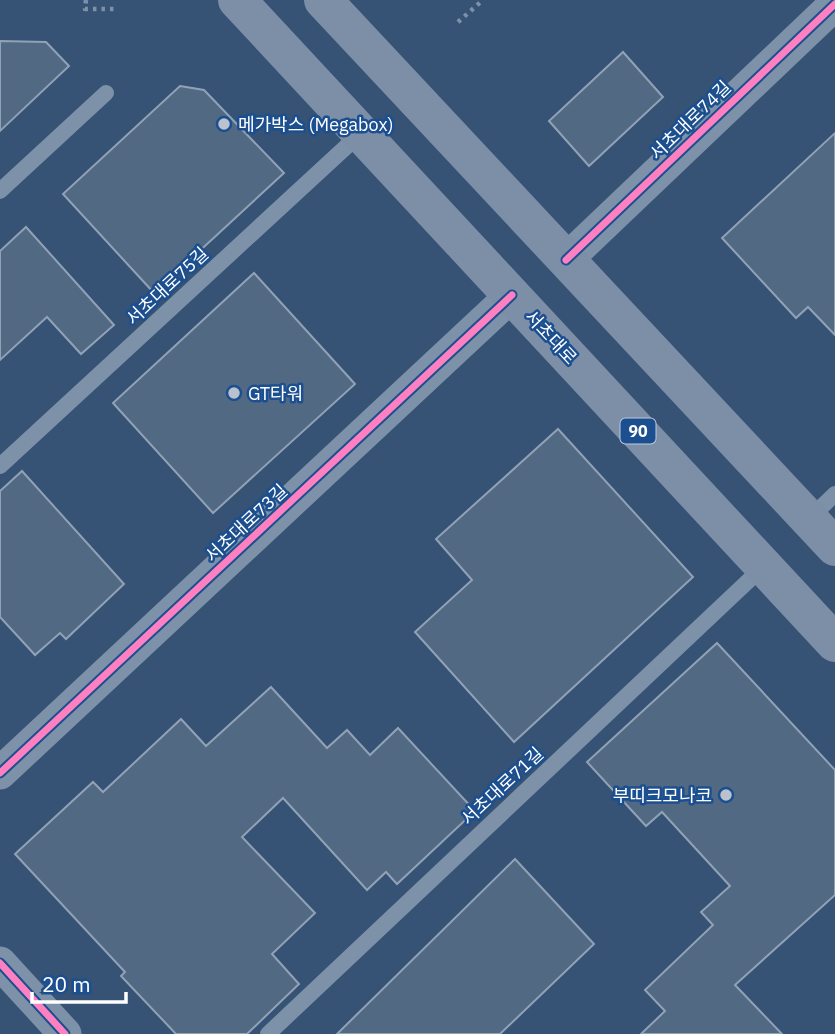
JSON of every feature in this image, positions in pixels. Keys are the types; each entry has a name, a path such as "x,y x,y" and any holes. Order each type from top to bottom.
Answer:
{"main road":[{"name":"서초대로","path":"237,0 835,643"},
{"path":"323,0 566,260 822,507 835,547"}],"street":[{"name":"서초대로74길","path":"566,260 835,4"},
{"name":"서초대로73길","path":"0,773 512,295"},
{"path":"0,963 65,1034"}],"lane":[{"path":"0,191 106,93"},
{"name":"서초대로75길","path":"0,466 360,134"},
{"name":"서초대로71길","path":"268,1034 763,567"}],"path":[{"path":"86,0 85,9 118,9"},
{"path":"458,22 483,0"}],"building":[{"path":"0,41 46,42 69,66 0,131"},
{"path":"623,52 663,97 589,166 549,121"},
{"path":"180,86 204,90 284,173 154,293 63,194"},
{"path":"835,133 835,335 808,307 796,318 722,238"},
{"path":"26,227 114,325 81,354 47,317 0,360 0,251"},
{"name":"GT타워","path":"254,273 355,384 213,513 113,403"},
{"path":"558,429 693,577 514,742 415,632 472,580 436,539"},
{"path":"22,471 124,584 66,639 60,633 35,655 0,617 0,491"},
{"name":"부띠크모나코","path":"717,643 835,770 835,895 735,985 782,1034 641,1034 665,1011 645,990 713,925 701,912 730,886 662,812 646,826 587,762"},
{"path":"271,687 327,748 347,730 370,755 398,728 475,811 397,884 386,872 367,890 283,798 242,837 315,913 272,954 299,984 247,1034 176,1034 121,976 125,972 15,854 93,782 103,792 181,719 206,746"},
{"path":"515,859 594,944 500,1034 337,1034"}],"cycle path":[{"path":"566,260 835,4"},
{"path":"0,773 512,295"},
{"path":"0,963 65,1034"}],"place":[{"name":"메가박스 (Megabox)","path":"224,124"},
{"name":"GT타워","path":"234,393"},
{"name":"부띠크모나코","path":"726,795"}]}
